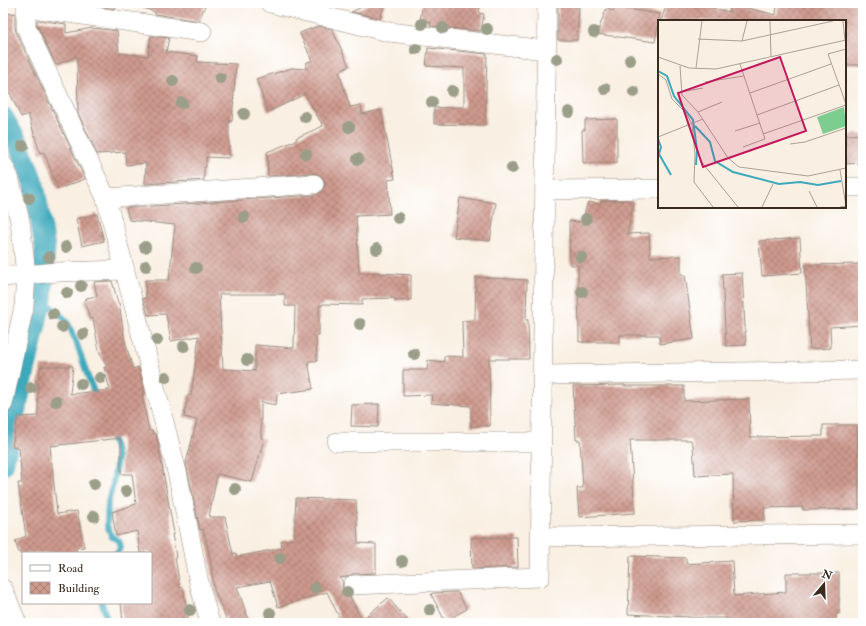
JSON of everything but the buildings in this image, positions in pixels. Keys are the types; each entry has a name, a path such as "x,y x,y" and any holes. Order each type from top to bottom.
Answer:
{"street":[{"path":"270,3 389,32 546,50"},
{"path":"353,584 540,577 547,3"},
{"path":"202,32 26,5 26,27 106,198 178,476 199,582 210,623"},
{"path":"3,165 9,177 20,221 26,274 24,306 3,404"},
{"path":"106,198 314,184"},
{"path":"846,187 863,187"},
{"path":"545,190 658,189"},
{"path":"3,277 26,274 125,270"},
{"path":"543,375 863,370"},
{"path":"337,442 542,442"},
{"path":"541,538 863,534"},
{"path":"3,590 17,623"}],"waterway":[{"path":"3,117 18,143 34,184 45,247 42,298 3,465"},
{"path":"42,298 67,321 97,399"},
{"path":"109,432 117,458 113,484 108,502 107,525 112,537 120,542 121,548 117,552"},
{"path":"102,604 108,623"}]}
